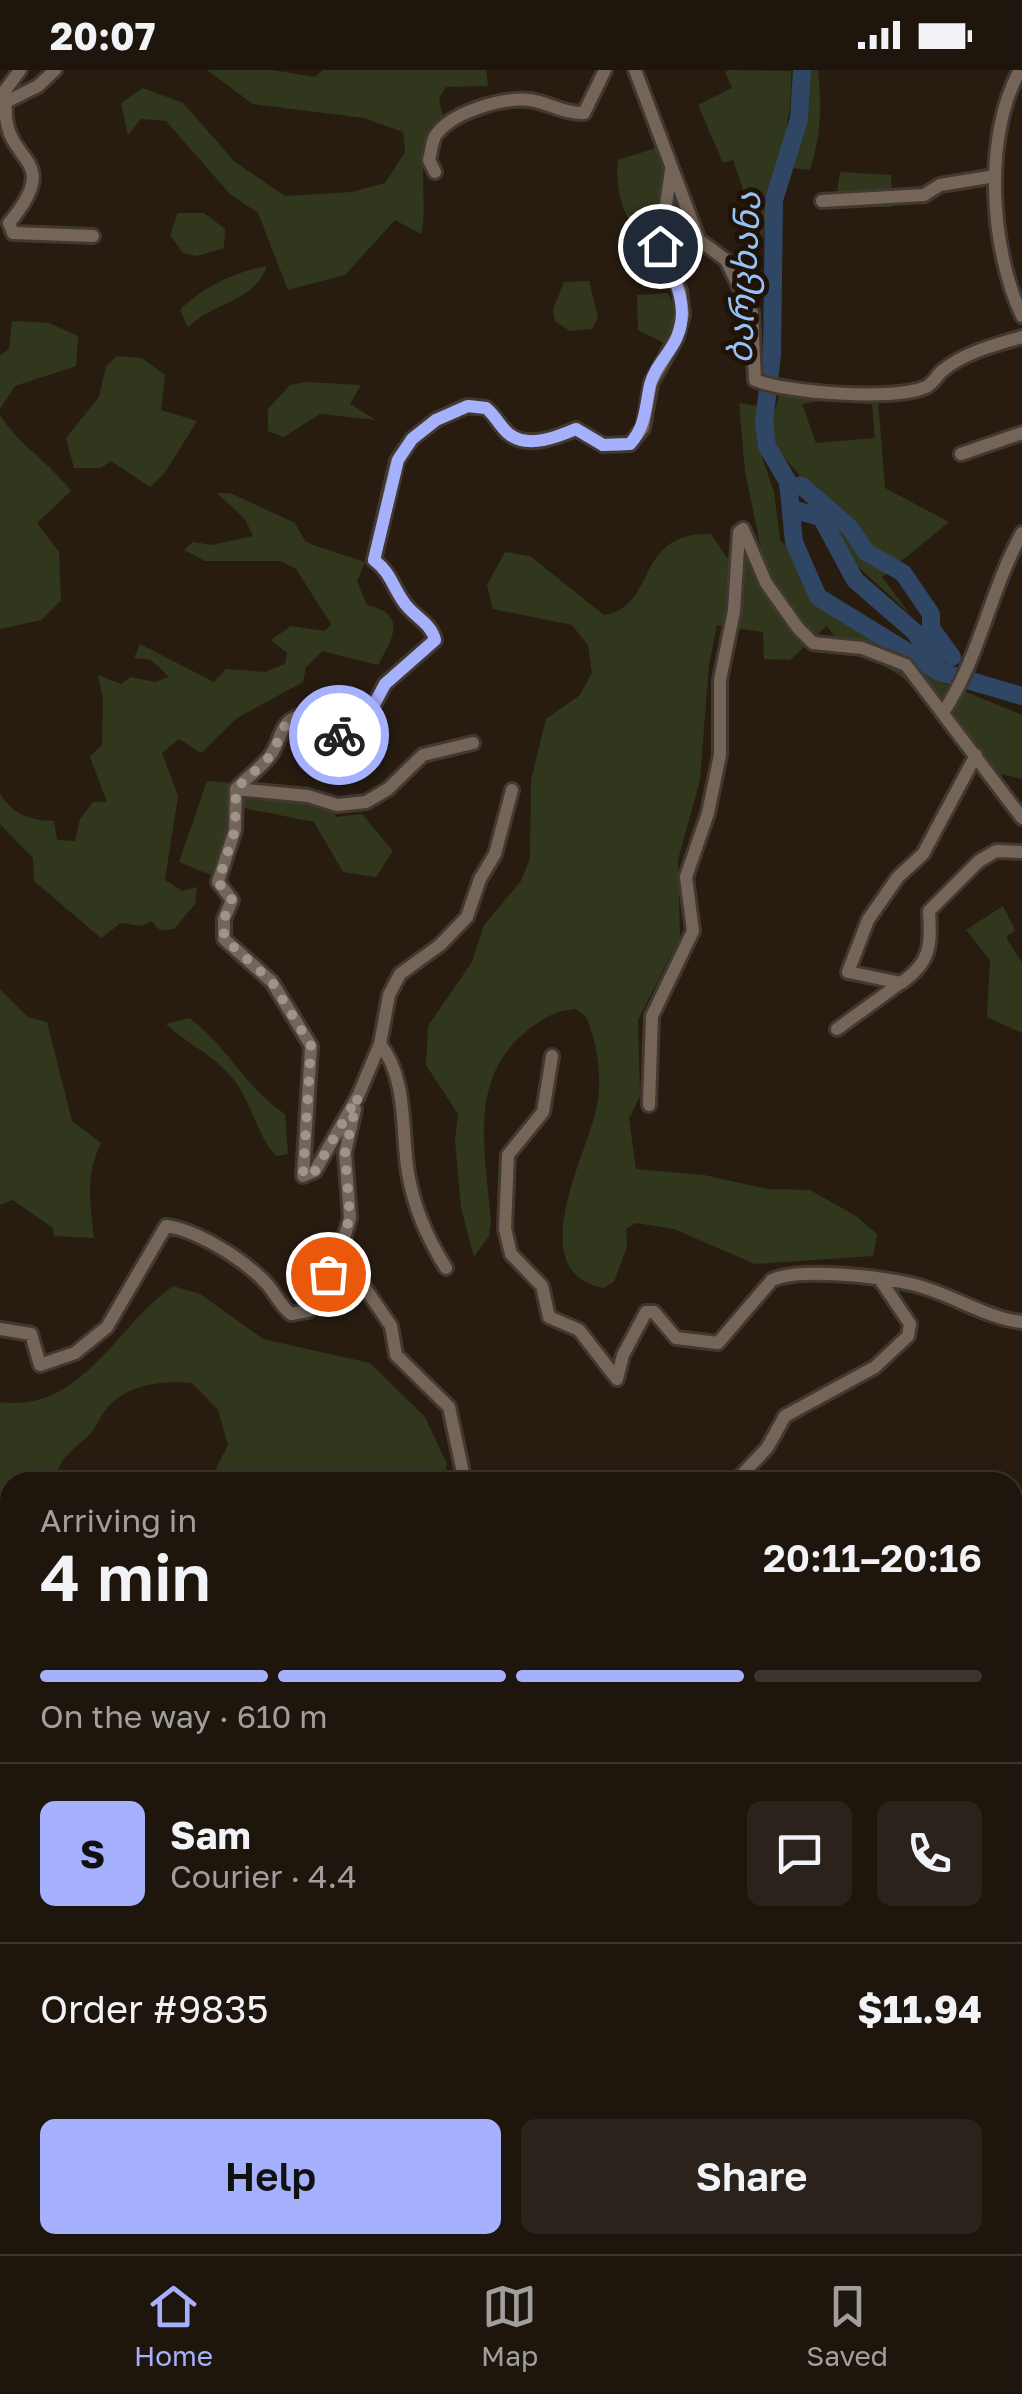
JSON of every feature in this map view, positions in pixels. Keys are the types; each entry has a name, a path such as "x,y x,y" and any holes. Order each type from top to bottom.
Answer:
{"street":[{"path":"20,70 4,92 4,123 35,171 34,190 9,223 13,233 93,236"},
{"path":"6,102 38,86 56,70"},
{"path":"435,172 429,160 435,137 458,117 492,104 523,99 570,114 584,113 605,70"},
{"path":"634,70 699,240 726,260 752,312 755,380 772,387 875,394 926,388 941,371 979,350 1022,338"},
{"path":"1020,70 1000,117 996,176 1009,288 1022,316"},
{"path":"512,790 494,854 480,879 467,917 440,945 400,974 389,994 380,1044 358,1096 315,1171 303,1176 311,1046 272,982 224,938 224,919 232,900 218,882 235,830 236,789 271,755 281,725 290,717 308,713 347,741 356,739 385,684 435,640 433,630 404,604 388,570 374,560 398,460 412,439 436,420 468,406 486,408 510,434 528,440 547,440 576,429 603,445 630,444 643,428 650,383 677,337 683,314 680,291 660,246 671,170"},
{"path":"822,201 924,196 940,185 996,176"},
{"path":"961,454 1022,434"},
{"path":"649,1105 652,1016 693,931 684,886 708,813 720,755 720,680 734,611 739,532 743,529 749,535 766,583 814,643 862,648 906,665 1022,818"},
{"path":"944,712 968,668 1006,562 1022,533"},
{"path":"236,789 308,796 337,805 366,802 388,788 423,755 473,742"},
{"path":"901,983 848,972 868,920 898,877 923,854 976,755"},
{"path":"836,1029 919,970 932,950 929,911 940,897 979,860 996,851 1022,852"},
{"path":"380,1044 394,1061 408,1145 407,1169 423,1232 446,1268"},
{"path":"552,1056 544,1112 508,1155 505,1229 512,1254 542,1286 549,1317 578,1330 617,1379 623,1355 646,1312 654,1312 676,1338 718,1343 781,1276 912,1284 1022,1322"},
{"path":"0,1328 31,1334 40,1364 75,1353 107,1327 166,1226 184,1228 239,1263 267,1283 278,1304 291,1314 308,1312 320,1297 338,1258 350,1218 345,1153 358,1096"},
{"path":"338,1258 344,1258 374,1308 391,1326 396,1355 449,1407 463,1472"},
{"path":"744,1472 766,1448 785,1416 874,1368 908,1336 910,1324 881,1280"}],"green space":[{"path":"207,70 272,70 315,77 323,70 486,70 488,86 446,87 439,98 444,123 427,145 424,159 421,234 395,220 345,275 288,290 258,213 230,194 166,121 141,119 128,135 121,103 143,88 183,103 235,162 285,196 352,192 385,183 405,152 403,132 364,118 253,104"},
{"path":"807,70 818,70 820,96 810,170 790,168 801,131"},
{"path":"791,71 789,115 762,245 733,160 723,163 698,105 732,88 725,72"},
{"path":"656,148 664,166 653,248 647,248 623,207 618,160"},
{"path":"840,172 891,175 893,207 835,206"},
{"path":"178,213 204,213 225,229 224,248 197,256 183,253 170,235"},
{"path":"267,266 244,294 188,327 180,310 198,295 220,282"},
{"path":"589,281 598,317 592,329 570,331 555,321 553,309 564,282"},
{"path":"668,293 674,318 664,343 638,330 637,295"},
{"path":"12,321 49,323 78,336 76,366 15,386 0,409 0,356 9,349"},
{"path":"117,356 142,358 165,375 161,410 197,421 164,474 150,487 111,461 101,468 74,468 66,438 99,397 106,366"},
{"path":"290,385 361,385 350,404 376,420 320,414 284,437 268,431 268,409"},
{"path":"780,393 878,400 885,488 949,522 882,577 909,613 856,565 832,521 804,496 798,473 779,452 770,427","holes":["802,404 872,404 875,438 816,443"]},
{"path":"739,403 759,406 763,460 774,492 780,540 798,559 815,603 888,644 939,681 1022,715 1022,779 997,773 927,682 916,687 873,658 847,654 827,626 790,660 764,659 763,632 717,625 709,664 700,780 678,860 680,937 638,1020 640,1096 629,1119 636,1169 704,1175 768,1189 810,1190 856,1216 877,1234 873,1256 755,1264 674,1229 636,1223 626,1229 627,1247 614,1282 603,1288 579,1278 566,1260 563,1237 572,1182 598,1099 598,1063 586,1017 576,1009 545,1018 508,1049 495,1071 484,1119 491,1223 489,1236 474,1257 461,1208 455,1141 458,1114 426,1065 428,1026 472,962 484,925 521,881 530,859 531,780 546,719 580,695 592,673 588,645 572,625 493,609 487,585 505,552 530,556 604,615 633,599 657,557 669,545 686,537 711,534 727,558 762,554 745,471"},
{"path":"0,415 71,491 37,523 59,552 61,600 41,620 0,629"},
{"path":"217,493 230,493 295,523 305,541 365,562 357,581 367,605 380,609 392,621 392,636 378,665 322,651 306,667 303,682 237,718 201,753 179,739 162,753 178,796 165,880 182,891 197,887 195,904 174,929 160,930 151,921 142,926 121,923 101,938 34,881 33,858 0,824 0,794 23,815 54,821 57,840 75,841 80,819 93,802 107,802 90,757 102,745 103,698 98,675 121,684 131,677 155,682 169,677 151,660 134,658 140,644 214,682 226,669 265,672 285,664 287,653 271,640 291,626 325,631 331,624 296,569 281,561 205,561 184,550 193,542 212,545 253,536 245,519"},
{"path":"207,781 232,783 228,830 211,875 179,862"},
{"path":"238,795 307,799 333,806 336,817 362,814 393,851 376,877 343,872 314,822 239,807"},
{"path":"1003,906 1015,930 1006,937 1022,963 1022,1033 987,1017 990,960 966,930"},
{"path":"0,989 28,1017 47,1022 72,1121 101,1143 91,1178 94,1238 54,1236 53,1228 13,1200 0,1205"},
{"path":"189,1018 285,1114 288,1154 276,1156 269,1148 227,1071 166,1024"},
{"path":"173,1286 200,1294 263,1339 370,1363 425,1417 447,1464 446,1472 214,1472 228,1445 218,1410 192,1383 168,1382 133,1390 112,1403 91,1433 68,1454 58,1472 0,1472 0,1402 29,1402 75,1381"}],"waterway":[{"name":"ბარცხანა","path":"802,70 799,119 774,200 772,355 764,422 767,446 788,482 794,542 818,597 940,672 1022,696"},
{"name":"ბარცხანა","path":"788,486 802,486 850,528 866,552 903,573 931,614 931,628 952,657"},
{"name":"ბარცხანა","path":"791,509 821,517 855,580 915,632 937,667"}],"way so far":[{"path":"328,1274 338,1258 350,1218 345,1153 358,1096 315,1171 303,1176 308,1148 311,1046 272,982 224,938 224,919 232,900 218,882 235,830 236,789 271,755 281,725 290,717 308,713 339,735"}],"route":[{"path":"339,735 347,741 356,739 385,684 435,640 433,630 404,604 388,570 374,560 398,460 412,439 436,420 468,406 486,408 510,434 528,440 547,440 576,429 603,445 630,444 643,428 650,383 658,363 677,337 683,314 680,291 660,246"}]}
